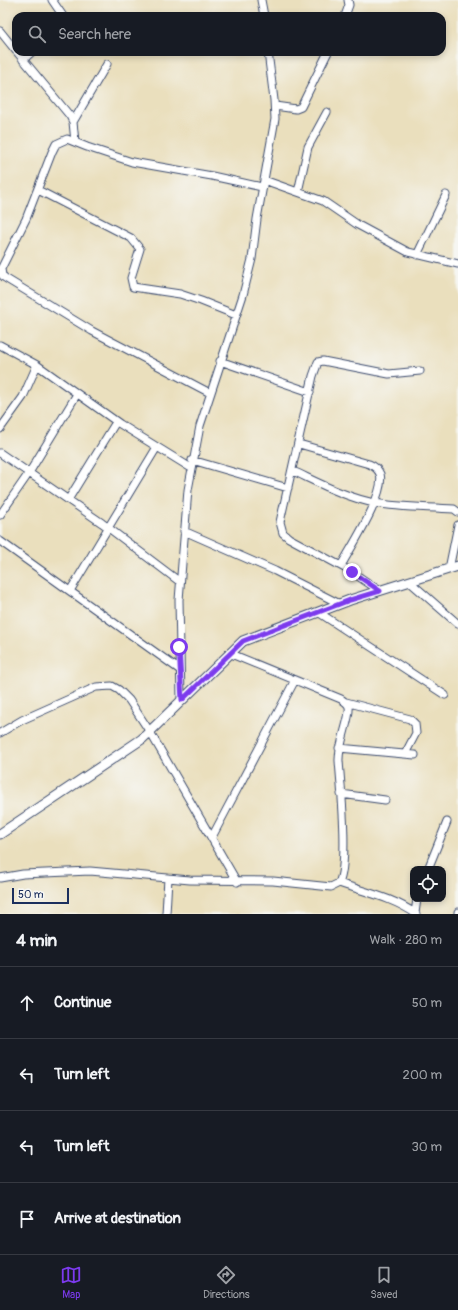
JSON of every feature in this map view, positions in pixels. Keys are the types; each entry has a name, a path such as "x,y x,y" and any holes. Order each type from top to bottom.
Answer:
{"street":[{"path":"52,0 60,12"},
{"path":"261,0 263,12"},
{"path":"346,12 349,5 348,0"},
{"path":"0,31 12,47"},
{"path":"20,56 66,110 73,122 75,142"},
{"path":"23,60 28,56"},
{"path":"182,700 180,670 180,582 192,464 200,426 251,264 263,183 274,126 275,106 269,56"},
{"path":"275,106 296,109 301,106 326,56"},
{"path":"73,122 107,64"},
{"path":"298,192 308,147 327,112"},
{"path":"210,393 92,331 1,275 4,260 26,219 56,144 67,139 132,162 263,183 298,192 323,201 358,226 400,249 417,255 458,264"},
{"path":"38,190 131,238 137,244 140,249 131,278 133,287 180,294 236,315"},
{"path":"417,255 446,195"},
{"path":"0,345 37,365 116,422 157,447 192,464 288,488"},
{"path":"220,361 310,392"},
{"path":"380,591 341,566 283,533 280,522 318,362 390,374 420,371"},
{"path":"0,429 22,397 37,365"},
{"path":"0,515 29,473 77,394"},
{"path":"68,500 116,422"},
{"path":"298,444 374,466 380,475 380,486 375,503 341,566"},
{"path":"70,591 157,447"},
{"path":"0,453 108,527 180,582"},
{"path":"293,471 344,493 375,503 404,507 454,509 458,512"},
{"path":"449,569 458,525"},
{"path":"184,531 275,571 340,604"},
{"path":"0,541 180,670"},
{"path":"0,834 132,746 150,732 237,645 250,638 340,604 458,566"},
{"path":"410,582 458,624"},
{"path":"318,612 445,695"},
{"path":"229,653 346,702 404,717 415,724 416,734 406,754"},
{"path":"212,837 296,680"},
{"path":"0,733 87,690 104,686 112,686 123,693 150,732 237,882"},
{"path":"339,883 342,872 343,852 339,748 349,713 346,702"},
{"path":"339,748 415,755"},
{"path":"341,794 385,800"},
{"path":"429,866 447,822"},
{"path":"0,878 23,874 81,871 237,882 273,881 331,887 339,883 405,906 416,914"},
{"path":"166,914 168,878"},
{"path":"416,914 417,902"}],"route":[{"path":"179,647 182,700 237,645 243,641 350,600 380,591 369,582 352,572"}]}
